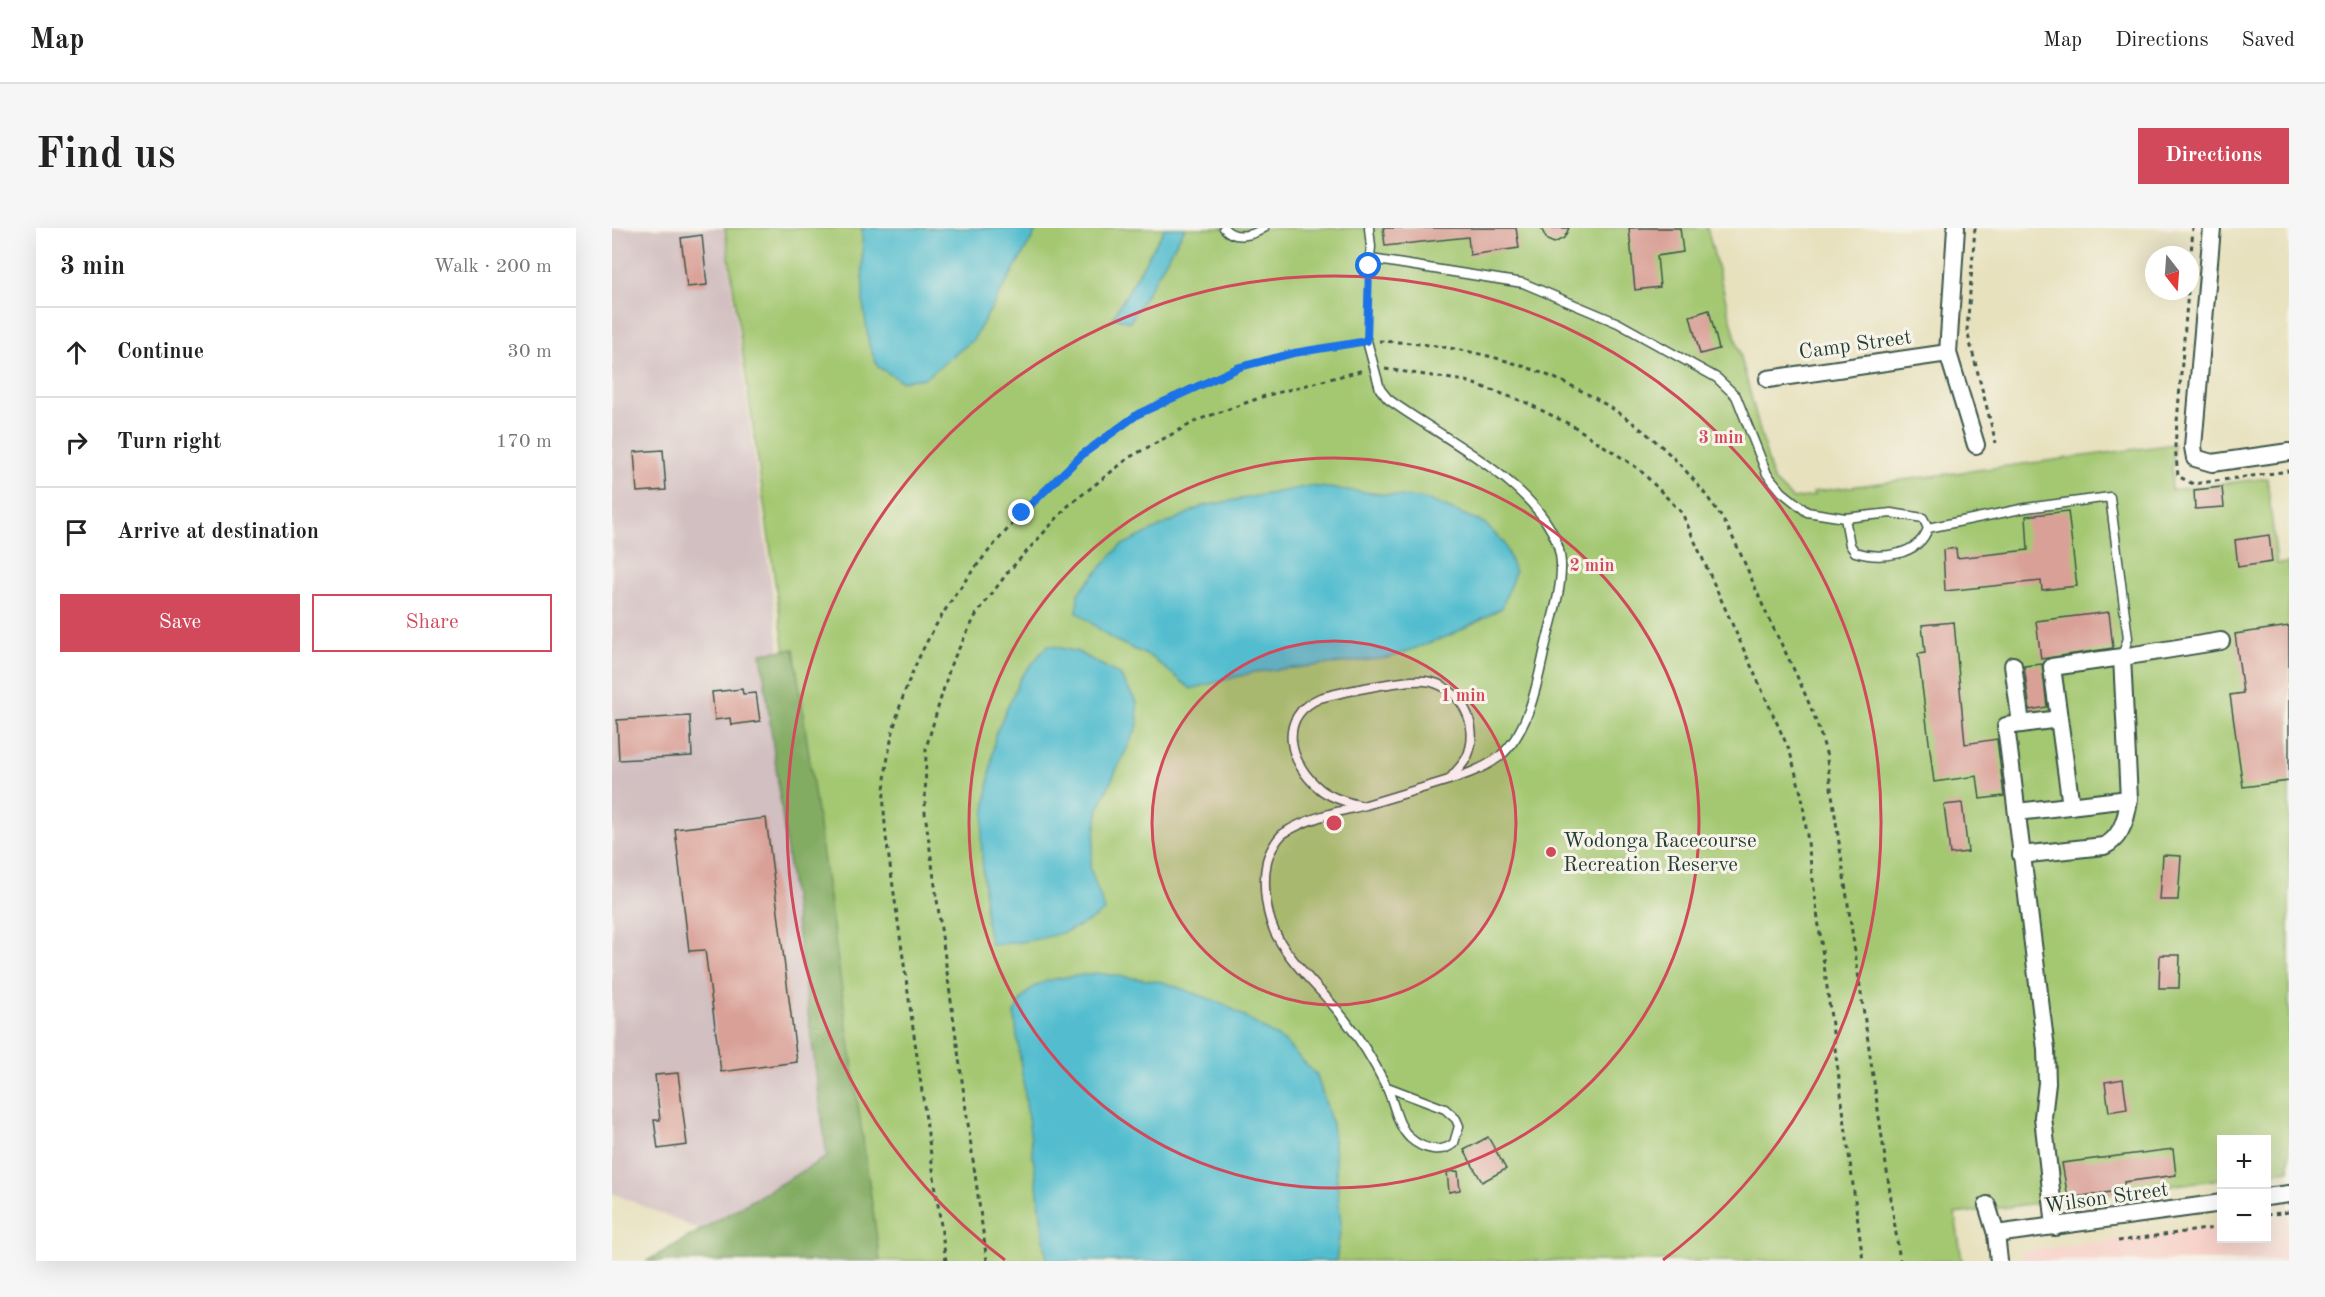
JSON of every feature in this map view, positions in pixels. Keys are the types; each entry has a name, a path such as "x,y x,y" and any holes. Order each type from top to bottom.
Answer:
{"street":[{"path":"1956,228 1948,353 1976,445"},
{"path":"2212,228 2193,447 2195,458 2211,463 2289,452"},
{"name":"Camp Street","path":"1768,380 1948,353"},
{"path":"2071,806 2052,667 2221,641"},
{"path":"2021,855 2091,849 2111,843 2127,815 2129,800 2122,657"},
{"path":"2013,665 2021,724"},
{"path":"2055,1227 2043,1117 2047,1083 2046,1049 2006,726 2059,719"},
{"path":"2017,812 2129,800"},
{"path":"2271,1196 2289,1194"},
{"name":"Wilson Street","path":"1996,1234 2217,1204"},
{"path":"1987,1205 1996,1234 1999,1261"}],"lane":[{"path":"1224,228 1232,234 1246,236 1264,228"},
{"path":"1369,228 1370,262 1523,283 1618,323 1717,378 1736,396 1767,474 1782,492 1807,512 1845,518 1907,513 1923,518 1928,528 1925,540 1911,548 1892,555 1869,557 1855,552 1850,545 1845,518"},
{"path":"1367,341 1380,389 1388,399 1493,467 1535,508 1552,536 1561,560 1560,581 1540,671 1523,724 1513,742 1498,757 1477,770 1362,806 1314,818 1281,835 1268,858 1265,881 1269,917 1279,940 1345,1020 1387,1087 1393,1110 1411,1139 1431,1149 1445,1149 1454,1143 1459,1126 1451,1113 1387,1087"},
{"path":"1928,528 2026,508 2109,497 2128,638 2122,657"},
{"path":"1362,806 1322,790 1301,770 1295,756 1292,734 1299,711 1307,703 1329,695 1423,680 1441,684 1462,704 1469,716 1471,729 1467,757 1450,779"}],"path":[{"path":"1976,228 1967,331 1996,443"},
{"path":"2192,246 2193,228"},
{"path":"1367,341 1370,262"},
{"path":"945,1261 886,837 884,792 892,738 911,672 944,609 982,556 1083,454 1138,414 1240,367 1294,353 1367,341 1401,342 1502,357 1563,380 1620,414 1667,449 1719,514 1809,703 1826,753 1900,1261"},
{"path":"987,1261 925,813 926,748 951,664 976,615 1008,572 1068,507 1130,457 1198,420 1265,396 1373,368 1466,381 1526,402 1575,427 1639,469 1682,513 1790,752 1802,797 1863,1261"},
{"path":"2271,1214 2289,1212"},
{"path":"2118,1241 2217,1228"}],"shaded area":[{"path":"612,228 724,228 851,1189 714,1236 612,1193"},
{"path":"2289,1216 2289,1261 2023,1261 2022,1252 2217,1226 2217,1243 2271,1243 2271,1218"}],"green space":[{"name":"Wodonga Racecourse Recreation Reserve","path":"725,228 1707,228 1773,480 1793,499 1814,496 1813,492 2174,444 2171,490 2267,478 2277,564 2289,563 2289,1170 2271,1172 2271,1135 2217,1135 2217,1180 1955,1214 1962,1261 871,1261"},
{"path":"794,649 880,1261 647,1261 827,1157 761,653"}],"water":[{"path":"862,228 1038,228 973,340 925,378 901,381 878,367 869,345 863,303"},
{"path":"1165,228 1185,228 1130,322 1113,317"},
{"path":"1310,486 1426,499 1484,523 1504,543 1515,572 1502,608 1451,635 1389,658 1255,672 1191,689 1151,657 1112,639 1077,612 1078,593 1120,546 1203,506"},
{"path":"1048,645 1078,652 1120,675 1137,703 1138,725 1099,807 1090,868 1105,910 1093,919 1065,932 1020,942 991,945 986,921 981,840 995,735 1021,677"},
{"path":"1096,973 1163,982 1224,1004 1284,1041 1317,1076 1332,1124 1341,1224 1336,1261 1047,1261 1014,1013 1028,991 1037,985 1057,978"}],"building":[{"path":"1383,228 1516,228 1519,248 1470,255 1468,237 1385,246"},
{"path":"1541,228 1569,228 1564,238 1554,243 1547,240"},
{"path":"1629,228 1680,228 1683,252 1657,256 1660,287 1635,290"},
{"path":"702,235 707,285 687,287 681,238"},
{"path":"1709,310 1719,349 1700,354 1690,316"},
{"path":"663,450 666,490 637,492 634,452"},
{"path":"2222,487 2224,507 2195,509 2194,490"},
{"path":"2068,511 2077,586 2042,590 2041,581 1945,591 1943,550 1956,548 1957,558 2028,550 2026,516"},
{"path":"2269,535 2272,562 2238,567 2235,540"},
{"path":"2109,612 2113,648 2041,659 2036,621"},
{"path":"1954,622 1965,744 1997,739 2004,796 1980,799 1977,776 1934,782 1918,654 1925,653 1922,625"},
{"path":"2289,626 2289,781 2243,787 2230,695 2243,693 2235,634"},
{"path":"2042,664 2047,707 2030,710 2024,666"},
{"path":"742,689 743,694 756,693 760,721 731,725 730,718 715,720 712,692"},
{"path":"690,716 692,756 619,760 617,720"},
{"path":"1962,803 1968,852 1950,854 1944,805"},
{"path":"766,818 797,1062 721,1072 705,950 689,951 675,829"},
{"path":"2163,855 2181,856 2178,900 2160,900"},
{"path":"2160,955 2180,955 2179,988 2159,988"},
{"path":"678,1073 687,1145 658,1149 654,1120 660,1120 655,1075"},
{"path":"2123,1079 2127,1109 2109,1112 2105,1082"},
{"path":"1488,1137 1506,1169 1482,1182 1464,1150"},
{"path":"2173,1149 2176,1175 2124,1182 2125,1190 2068,1198 2062,1163"},
{"path":"1458,1171 1460,1190 1449,1192 1447,1172"}],"place":[{"name":"Wodonga Racecourse Recreation Reserve","path":"1551,852"}],"route":[{"path":"1022,513 1083,454 1138,414 1240,367 1294,353 1367,341 1369,266"}]}
